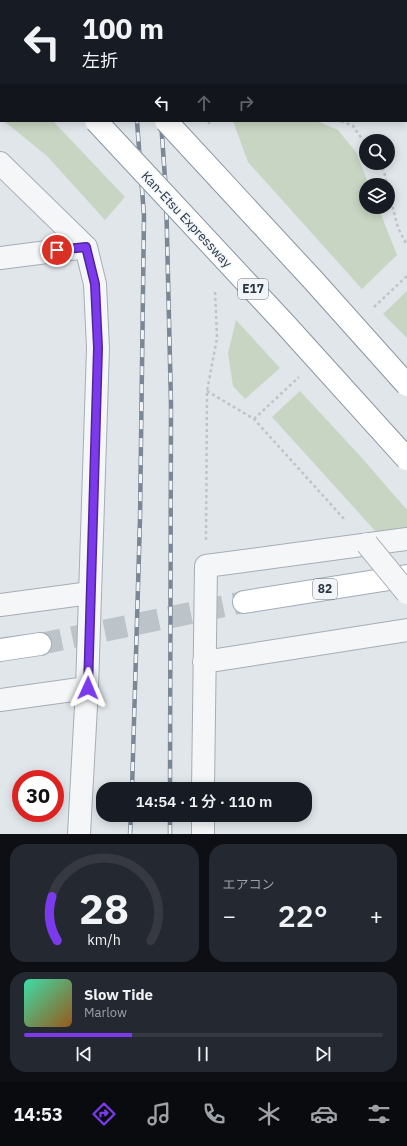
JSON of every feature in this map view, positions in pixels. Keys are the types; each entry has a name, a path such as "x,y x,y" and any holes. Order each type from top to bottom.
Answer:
{"main road":[{"name":"Kan-Etsu Expressway","path":"97,122 285,324 407,459"},
{"path":"167,122 303,269 407,385"},
{"name":"82","path":"244,602 407,576"},
{"path":"0,650 40,644"}],"street":[{"path":"0,163 86,247 95,284 98,348 88,688 79,834"},
{"path":"0,258 86,247"},
{"path":"203,782 206,566 407,538"},
{"path":"367,544 407,593"},
{"path":"0,606 90,593"},
{"path":"204,662 407,630"},
{"path":"0,700 88,688"},
{"path":"203,822 203,834"}],"path":[{"path":"209,122 209,129"},
{"path":"343,122 353,126 359,135"},
{"path":"394,214 398,228 407,245"},
{"path":"206,566 207,392 217,338 215,283"},
{"path":"207,392 254,419 367,544"}],"green space":[{"path":"5,122 54,122 125,197 105,220 47,156"},
{"path":"233,122 319,122 338,130 356,152 359,160 359,170 363,170 366,178 359,178 359,214 381,214 397,255 362,289 248,162"},
{"path":"407,291 407,338 383,314"},
{"path":"236,320 280,368 245,399 233,386 228,353"},
{"path":"300,391 362,458 407,510 407,529 378,534 272,417"}],"tunnel":[{"path":"40,644 244,602"}],"railway":[{"path":"132,782 140,519 144,216 137,122"},
{"path":"161,122 166,193 171,404 170,782"},
{"path":"130,834 131,822"},
{"path":"170,822 170,834"}],"route":[{"path":"57,250 86,247 95,284 98,348 88,688"}]}
